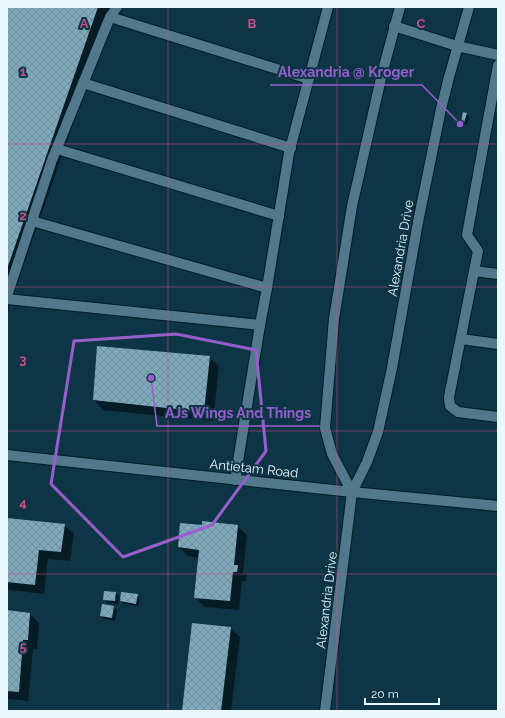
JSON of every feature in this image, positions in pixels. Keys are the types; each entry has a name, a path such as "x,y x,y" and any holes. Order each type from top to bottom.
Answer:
{"main road":[{"path":"117,7 110,17 57,149 7,297 260,325"},
{"path":"235,480 291,148 328,7"},
{"path":"352,492 332,454 325,428 334,319 352,206 382,74 400,7"},
{"name":"Alexandria Drive","path":"325,711 352,492 367,462 378,432 392,368 418,222 444,96 469,7"},
{"path":"110,17 309,78"},
{"path":"394,26 457,46 498,55"},
{"path":"498,64 467,235 478,251 449,397 450,406 458,412 498,417"},
{"path":"83,83 291,148"},
{"path":"57,149 279,216"},
{"path":"32,221 267,288"},
{"path":"474,271 498,274"},
{"path":"461,339 498,344"},
{"name":"Antietam Road","path":"7,455 235,480 498,506"}],"highlighted area":[{"path":"176,334 256,350 266,451 212,525 123,557 51,484 74,341"}],"building":[{"path":"7,7 98,7 7,269"},
{"path":"463,112 467,113 464,123 461,122"},
{"path":"97,346 210,356 204,412 93,400"},
{"path":"7,518 65,524 61,552 39,550 35,585 7,582"},
{"path":"202,521 238,525 234,565 238,565 237,572 233,572 230,601 194,598 199,550 178,547 180,523 202,525"},
{"path":"104,591 116,592 115,601 103,600"},
{"path":"121,592 138,594 136,604 120,601"},
{"path":"102,604 114,606 112,618 100,616"},
{"path":"7,610 30,613 28,640 23,640 19,692 7,691"},
{"path":"192,623 231,627 221,711 182,711"}],"place":[{"name":"Alexandria @ Kroger","path":"460,124"},
{"name":"AJs Wings And Things","path":"151,378"}]}
